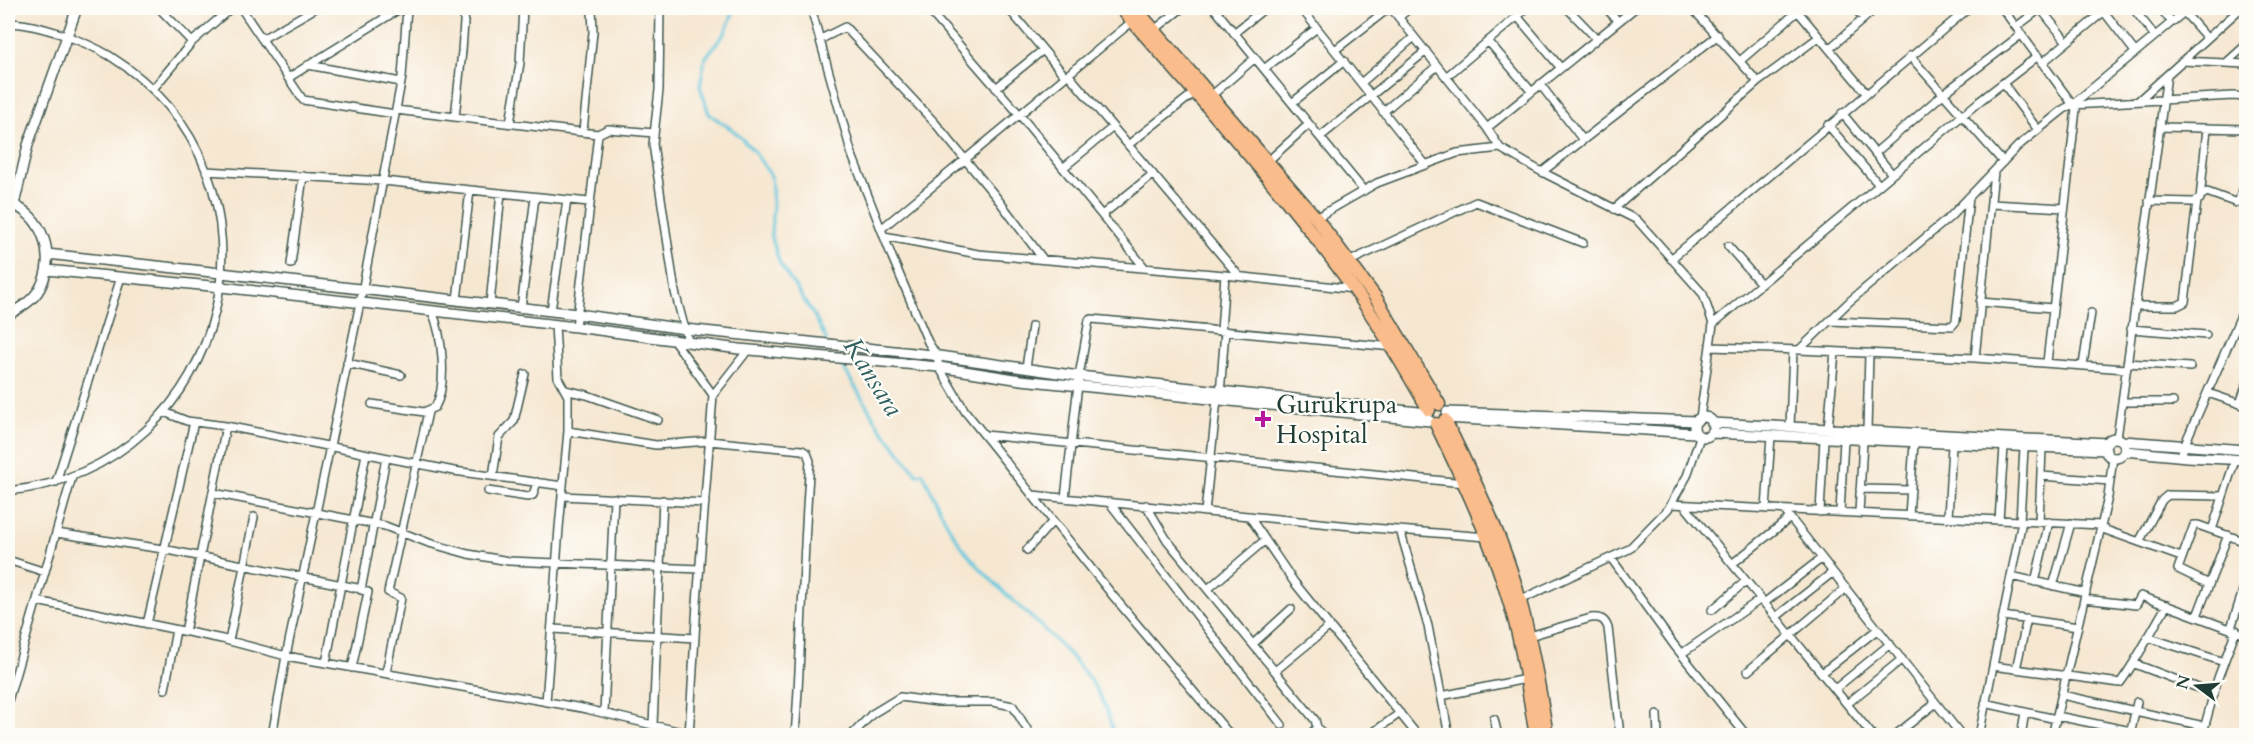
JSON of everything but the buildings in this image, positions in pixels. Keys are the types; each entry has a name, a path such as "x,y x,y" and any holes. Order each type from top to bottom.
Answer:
{"highway":[{"path":"1121,8 1136,14 1194,93 1291,205 1354,289 1438,415 1488,537 1538,678 1546,735"},
{"path":"1150,33 1210,96 1316,219 1376,298 1483,498 1520,600 1526,678 1536,735"}],"street":[{"path":"8,315 26,305 39,289 47,270 47,254 42,232 30,216 11,204 28,145 77,8"},
{"path":"159,8 192,42"},
{"path":"153,89 192,42 231,8"},
{"path":"241,8 303,100 598,134 608,129 654,133"},
{"path":"262,39 316,8"},
{"path":"288,78 401,8"},
{"path":"272,735 286,656 363,290 401,82 407,8"},
{"path":"455,117 465,8"},
{"path":"510,123 520,63 523,8"},
{"path":"582,131 593,32 592,8"},
{"path":"660,8 659,90 653,144 675,292 688,341"},
{"path":"811,8 852,155 928,342 937,356 939,367 965,411 1180,677 1231,735"},
{"path":"927,8 1019,114 1145,268"},
{"path":"1008,8 1113,127 1239,276"},
{"path":"1150,33 1182,8"},
{"path":"1214,8 1364,191"},
{"path":"1234,33 1265,8"},
{"path":"1304,8 1317,28 1425,165"},
{"path":"1335,50 1390,8 1500,148 1637,220 1703,294 1713,324 1698,419 1694,429 1698,435 1687,477 1671,504 1629,549 1520,600"},
{"path":"1399,17 1410,8"},
{"path":"1446,77 1527,8"},
{"path":"1567,8 1596,38"},
{"path":"1606,8 1618,21"},
{"path":"1486,128 1635,8"},
{"path":"1692,8 1758,82"},
{"path":"1854,8 1864,18"},
{"path":"1829,49 1876,8"},
{"path":"1671,259 1969,8"},
{"path":"2016,27 2041,8 2067,42"},
{"path":"2133,8 2155,36"},
{"path":"2160,8 2172,22"},
{"path":"2138,101 2241,8"},
{"path":"1740,61 1796,9 1866,93"},
{"path":"2006,9 2016,27 2076,109 2047,362"},
{"path":"2043,63 2104,9 2135,52"},
{"path":"1790,427 1796,350 1950,217 2003,162 2038,130 2072,105 2187,10 2207,38"},
{"path":"882,233 964,159 1067,75 1136,14"},
{"path":"1517,16 1560,67"},
{"path":"8,23 67,35 98,49 127,67 153,89 184,127 207,171 217,207 222,245 221,287 212,325 196,365 174,401 145,432 111,458 72,477 33,489 8,491"},
{"path":"821,39 845,27 935,123 1043,259"},
{"path":"1264,69 1317,28"},
{"path":"1875,153 1944,94 2022,34"},
{"path":"1542,172 1718,35"},
{"path":"1361,83 1414,37"},
{"path":"1614,209 1758,82 1820,37"},
{"path":"1488,40 1531,91"},
{"path":"2226,63 2247,45"},
{"path":"996,88 1043,50"},
{"path":"1320,137 1426,51"},
{"path":"1910,56 2003,162"},
{"path":"1713,324 1962,116 2038,56"},
{"path":"1210,96 1256,58"},
{"path":"1292,103 1344,61"},
{"path":"2182,61 2247,64"},
{"path":"308,65 401,82"},
{"path":"1383,112 1437,66"},
{"path":"2113,458 2120,456 2126,366 2167,75"},
{"path":"2003,83 2038,130"},
{"path":"1540,84 1583,140"},
{"path":"1128,145 1194,93"},
{"path":"2072,105 2247,97"},
{"path":"1842,113 1892,174"},
{"path":"1267,162 1309,124"},
{"path":"1828,125 1879,185"},
{"path":"1063,168 1113,127"},
{"path":"2160,127 2247,129"},
{"path":"2134,306 2177,306 2185,302 2207,129"},
{"path":"576,327 598,134"},
{"path":"1316,219 1377,183 1457,153 1500,148"},
{"path":"207,171 383,181 589,202"},
{"path":"1975,358 1994,171"},
{"path":"1102,215 1153,174"},
{"path":"291,264 303,176"},
{"path":"2150,201 2199,198 2207,192 2237,203 2247,183"},
{"path":"457,300 470,190"},
{"path":"490,304 501,193"},
{"path":"521,308 535,197"},
{"path":"1830,321 1952,326 1956,321 1969,197"},
{"path":"551,311 567,200"},
{"path":"1348,262 1476,202 1583,243"},
{"path":"1991,204 2064,208"},
{"path":"882,233 978,254 1239,276 1354,289"},
{"path":"1728,246 1761,284"},
{"path":"47,254 577,314 685,329 937,356 1079,376 1220,389 1438,415 1707,418 1712,428"},
{"path":"47,270 576,327 748,350 939,367 1021,381 1218,400 1704,437 1712,428 1790,427 2106,446"},
{"path":"1205,512 1220,389 1225,275"},
{"path":"56,482 121,277"},
{"path":"1980,302 2053,308"},
{"path":"2181,457 2247,304"},
{"path":"386,674 401,598 388,592 428,412 435,407 440,392 442,350 437,322 432,311"},
{"path":"2083,365 2091,313"},
{"path":"1065,498 1079,376 1087,323 1092,319 1393,346"},
{"path":"546,702 568,431 568,396 558,378 555,325"},
{"path":"1026,368 1032,326"},
{"path":"2131,330 2206,335"},
{"path":"673,339 714,395"},
{"path":"1710,347 2083,365 2190,367"},
{"path":"37,601 229,641 286,656 604,713 690,735 695,638 714,395 748,350"},
{"path":"1828,429 1835,352"},
{"path":"1867,431 1869,353"},
{"path":"348,363 401,375"},
{"path":"493,476 499,437 514,421 525,374"},
{"path":"2208,393 2243,405 2247,386"},
{"path":"565,390 587,395 658,420"},
{"path":"2122,402 2173,402"},
{"path":"372,404 428,412"},
{"path":"164,412 194,422 226,426 417,464 563,486"},
{"path":"147,624 194,422"},
{"path":"185,632 226,426"},
{"path":"1712,428 1771,436 1863,441 2024,448 2106,446"},
{"path":"568,431 656,445 709,441 802,450 807,453 810,461 795,735"},
{"path":"985,435 1464,483"},
{"path":"1766,509 1771,436"},
{"path":"2106,446 2112,438 2121,443 2181,457 2247,460"},
{"path":"1820,512 1824,439"},
{"path":"1840,513 1844,440"},
{"path":"1858,513 1863,441"},
{"path":"1909,516 1914,443"},
{"path":"2121,443 2247,450"},
{"path":"1948,518 1952,445"},
{"path":"2052,735 2110,481 2113,458 2106,446"},
{"path":"1999,520 2004,447"},
{"path":"1979,735 2021,521 2024,448"},
{"path":"2039,522 2043,448"},
{"path":"326,663 366,454"},
{"path":"362,589 386,458"},
{"path":"2212,530 2235,460"},
{"path":"2041,476 2110,481"},
{"path":"8,701 72,477"},
{"path":"488,491 528,497 533,495 537,482"},
{"path":"1860,489 1911,490"},
{"path":"213,493 374,525 468,554 509,561 700,569"},
{"path":"1032,495 1488,537"},
{"path":"2139,542 2162,500 2168,495 2223,496"},
{"path":"562,496 705,502"},
{"path":"604,713 614,498"},
{"path":"653,725 663,500"},
{"path":"1109,502 1282,725"},
{"path":"1671,504 2101,526 2181,557"},
{"path":"1146,505 1167,540 1316,720 1317,727 1324,735"},
{"path":"1684,505 1873,735"},
{"path":"1784,510 1962,735"},
{"path":"1249,516 1294,582 1418,735"},
{"path":"229,641 254,517"},
{"path":"1732,564 1790,518"},
{"path":"1028,550 1053,521"},
{"path":"2035,582 2049,522"},
{"path":"2053,586 2071,523"},
{"path":"2209,584 2179,570 2178,567 2194,525 2246,539"},
{"path":"1400,530 1428,626 1449,735"},
{"path":"57,533 163,549 362,589 368,592 352,668"},
{"path":"2197,616 2228,535"},
{"path":"1208,589 1265,540"},
{"path":"1611,558 1681,654 1747,735"},
{"path":"1681,654 1822,558"},
{"path":"8,560 45,572"},
{"path":"1776,617 1833,572"},
{"path":"2011,576 2085,596 2136,605 2141,596 2247,635"},
{"path":"1712,610 1746,581"},
{"path":"2202,735 2247,581"},
{"path":"1748,671 1846,588"},
{"path":"1993,666 2120,683 2135,664 2147,637 2167,605"},
{"path":"1253,644 1291,609"},
{"path":"2003,616 2078,627"},
{"path":"1524,638 1590,618 1606,622 1620,735"},
{"path":"2016,669 2027,620"},
{"path":"1275,671 1330,626"},
{"path":"553,629 695,638"},
{"path":"1822,673 1878,629"},
{"path":"165,689 176,630"},
{"path":"2147,637 2224,662"},
{"path":"1835,689 1890,644"},
{"path":"1847,704 1902,659"},
{"path":"2135,664 2214,694"},
{"path":"1441,696 1526,678"},
{"path":"2062,695 2136,706 2205,726"},
{"path":"850,735 872,714 900,698 1013,705 1031,735"},
{"path":"1894,735 1936,702"},
{"path":"1985,703 2130,733 2136,706"},
{"path":"1375,731 1400,712"},
{"path":"2021,735 2025,712"},
{"path":"1657,715 1658,735"},
{"path":"1494,719 1498,735"},
{"path":"1309,735 1317,727"}],"waterway":[{"name":"Kansara","path":"735,8 725,33 705,58 700,86 709,114 733,130 753,150 771,176 773,204 771,235 780,264 815,317 827,341"},
{"name":"Kansara","path":"840,362 879,426 917,474 923,473 957,540 988,576 1053,638 1083,671 1102,700 1114,736"}],"place":[{"name":"Gurukrupa Hospital","path":"1263,419"}]}
